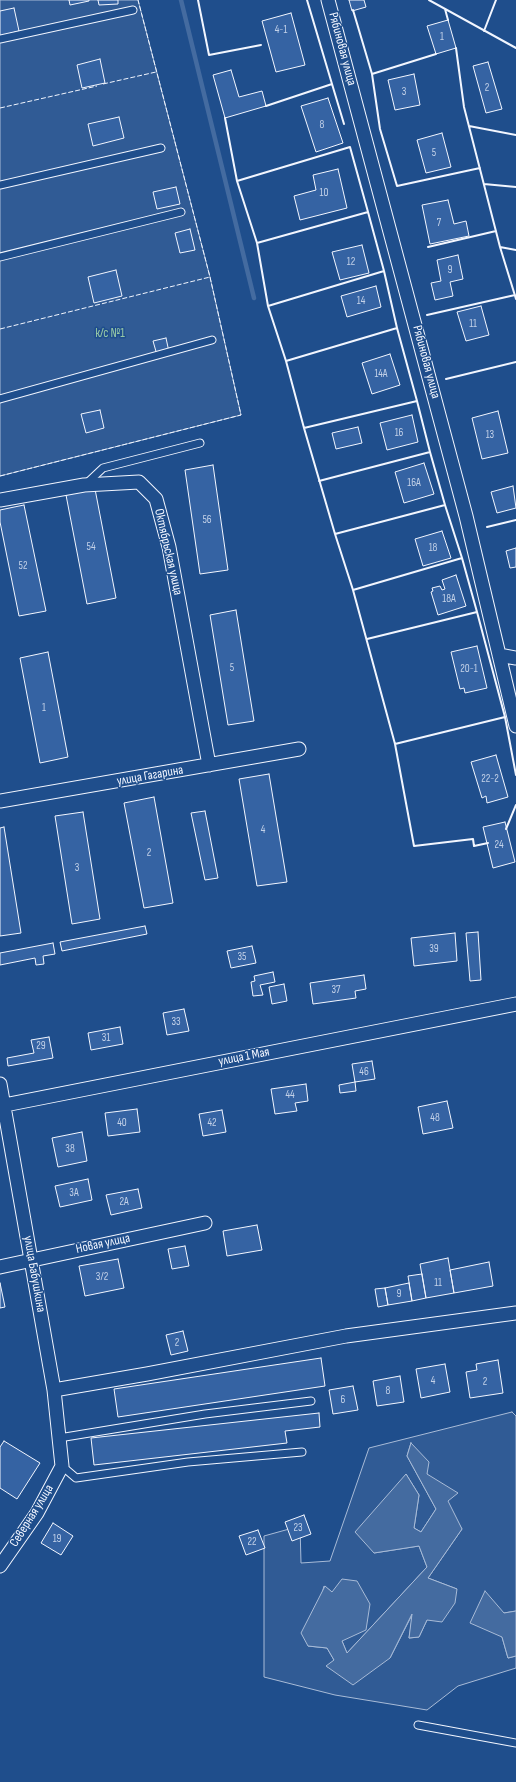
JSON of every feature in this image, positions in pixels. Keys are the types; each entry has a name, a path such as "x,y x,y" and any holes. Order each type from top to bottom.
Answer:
{"street":[{"name":"Рябиновая улица","path":"328,0 466,516 516,726"},
{"name":"Октябрьская улица","path":"0,500 84,485 139,482 156,499 169,547 209,765"},
{"path":"499,655 516,658"},
{"name":"улица Гагарина","path":"0,801 299,749"},
{"name":"улица 1 Мая","path":"2,1105 516,1004"},
{"name":"улица Бабушкина","path":"0,1084 2,1105 32,1260 54,1390 62,1466"},
{"name":"Новая улица","path":"0,1267 206,1223"},
{"path":"54,1390 346,1336 516,1313"},
{"name":"Северная улица","path":"0,1566 37,1513 62,1466"}],"lane":[{"path":"0,39 133,10"},
{"path":"0,186 161,148"},
{"path":"0,257 181,212"},
{"path":"0,398 212,340"},
{"path":"84,485 103,468 200,443"},
{"path":"59,1438 205,1414 311,1401"},
{"path":"62,1466 76,1478 188,1462 302,1452"},
{"path":"418,1725 516,1743"}],"shaded area":[{"name":"к/с №1","path":"0,0 138,0 210,277 241,415 0,476"},
{"path":"512,1412 516,1416 516,1611 504,1613 502,1637 508,1658 516,1656 516,1668 458,1686 427,1710 335,1695 264,1677 264,1536 300,1526 301,1563 330,1561 369,1448","holes":["411,1443 427,1474 462,1529 428,1578 457,1589 427,1620 419,1637 409,1638 413,1613 390,1658 327,1667 334,1660 327,1648 308,1646 324,1586 332,1592 342,1641 347,1653 427,1567 419,1546 374,1553 406,1474 419,1495 414,1528 421,1532 436,1509 407,1456"]},
{"path":"411,1443 429,1462 427,1474 458,1493 448,1501 462,1529 428,1578 457,1589 455,1603 442,1622 427,1620 419,1637 409,1638 412,1614 390,1658 353,1685 326,1666 334,1660 327,1648 308,1646 301,1633 325,1586 332,1592 342,1579 357,1581 370,1604 366,1630 342,1641 347,1653 427,1567 419,1546 374,1553 355,1532 406,1474 419,1495 414,1528 421,1532 436,1509 407,1456"},
{"path":"485,1591 504,1613 516,1611 516,1656 508,1658 502,1637 470,1623"}],"building":[{"path":"69,0 89,0 89,1 70,5"},
{"path":"98,0 118,0 118,4 99,5"},
{"path":"349,0 364,0 366,7 352,11"},
{"path":"14,8 19,31 0,36 0,11"},
{"path":"291,13 305,65 276,72 262,21"},
{"path":"448,20 456,48 436,54 427,26"},
{"path":"100,59 105,83 82,88 77,65"},
{"path":"488,62 502,109 486,113 473,66"},
{"path":"231,70 239,97 262,91 266,106 225,118 213,75"},
{"path":"414,74 420,105 395,110 388,80"},
{"path":"328,98 343,143 316,152 301,106"},
{"path":"119,117 124,138 93,146 88,124"},
{"path":"442,133 451,167 426,173 417,140"},
{"path":"338,169 347,208 300,220 294,196 316,190 313,175"},
{"path":"176,187 180,204 157,209 153,192"},
{"path":"448,200 454,224 466,221 469,236 430,244 422,205"},
{"path":"190,229 195,250 180,253 175,233"},
{"path":"362,245 369,273 340,280 332,252"},
{"path":"458,255 463,279 450,282 453,296 435,300 431,283 441,281 437,260"},
{"path":"116,270 122,296 94,303 88,277"},
{"path":"376,286 381,307 347,317 341,296"},
{"path":"481,306 489,335 466,341 457,312"},
{"path":"166,338 169,352 157,355 153,341"},
{"path":"390,354 400,385 372,394 362,363"},
{"path":"100,410 104,428 86,433 81,414"},
{"path":"498,411 508,453 482,459 472,418"},
{"path":"412,415 418,442 387,450 380,423"},
{"path":"358,427 362,443 336,449 332,433"},
{"path":"424,463 434,494 404,503 395,472"},
{"path":"213,465 228,570 200,574 185,470"},
{"path":"513,486 516,508 497,513 491,492"},
{"path":"95,489 116,598 87,604 66,495"},
{"path":"24,505 46,611 19,616 0,522 0,510"},
{"path":"442,531 451,558 423,566 415,539"},
{"path":"516,548 516,567 510,568 506,551"},
{"path":"456,575 466,606 438,615 431,592 433,591 432,588 440,586 442,590 445,589 442,580"},
{"path":"236,610 254,721 228,725 210,615"},
{"path":"477,646 487,688 465,693 464,688 460,689 451,652"},
{"path":"48,652 68,757 40,763 20,658"},
{"path":"496,755 508,797 487,803 486,796 482,798 471,762"},
{"path":"269,774 287,882 257,886 239,779"},
{"path":"154,797 173,903 144,908 124,803"},
{"path":"205,811 218,878 205,880 191,813"},
{"path":"83,812 100,919 72,924 55,816"},
{"path":"505,822 515,862 493,868 483,827"},
{"path":"4,827 21,933 0,936 0,828"},
{"path":"145,926 147,934 62,951 60,942"},
{"path":"478,932 481,980 470,981 466,933"},
{"path":"455,933 457,961 414,966 411,938"},
{"path":"53,943 55,954 43,956 44,964 36,965 35,958 0,965 0,953"},
{"path":"252,946 256,963 231,968 227,951"},
{"path":"273,972 275,982 260,985 263,995 253,996 251,982 255,981 254,976"},
{"path":"364,975 366,989 355,991 356,998 313,1004 310,983"},
{"path":"284,984 287,1001 272,1004 269,987"},
{"path":"184,1009 189,1031 167,1035 163,1013"},
{"path":"120,1027 123,1044 91,1050 88,1033"},
{"path":"49,1037 53,1058 8,1066 7,1058 34,1053 31,1040"},
{"path":"372,1061 375,1079 355,1082 352,1064"},
{"path":"355,1082 356,1091 340,1093 339,1085"},
{"path":"306,1084 308,1101 295,1103 297,1111 275,1114 271,1089"},
{"path":"447,1101 453,1128 423,1134 418,1107"},
{"path":"137,1109 140,1132 108,1136 105,1113"},
{"path":"222,1110 226,1132 203,1136 199,1114"},
{"path":"82,1132 87,1161 58,1167 52,1138"},
{"path":"88,1179 92,1200 60,1207 55,1186"},
{"path":"138,1189 142,1208 111,1215 106,1195"},
{"path":"257,1225 262,1250 227,1256 223,1231"},
{"path":"185,1246 189,1266 172,1269 168,1249"},
{"path":"448,1258 454,1293 426,1298 420,1264"},
{"path":"118,1259 124,1288 85,1296 79,1266"},
{"path":"489,1262 493,1286 454,1293 450,1270"},
{"path":"422,1274 426,1298 412,1301 408,1276"},
{"path":"0,1283 5,1307 0,1308"},
{"path":"409,1283 412,1301 388,1305 385,1288"},
{"path":"385,1288 388,1305 378,1307 375,1289"},
{"path":"183,1331 188,1351 171,1355 166,1335"},
{"path":"321,1358 325,1386 118,1417 114,1389"},
{"path":"498,1360 503,1393 470,1398 466,1372 477,1370 476,1364"},
{"path":"445,1364 450,1392 421,1398 416,1369"},
{"path":"400,1376 404,1402 377,1406 373,1381"},
{"path":"353,1386 358,1410 333,1414 329,1390"},
{"path":"319,1413 320,1427 285,1431 287,1443 94,1465 91,1438"},
{"path":"4,1441 40,1463 17,1499 0,1488 0,1447"},
{"path":"304,1515 311,1534 292,1541 285,1522"},
{"path":"53,1523 73,1536 61,1555 41,1543"},
{"path":"258,1530 265,1548 246,1555 239,1536"}],"waterway":[{"path":"181,0 254,298"}],"fence":[{"path":"0,476 241,415 210,277 138,0"},
{"path":"103,84 156,72"},
{"path":"0,108 97,86"},
{"path":"0,329 210,277"}],"wall":[{"path":"198,0 209,55 261,45"},
{"path":"266,106 332,84 307,0"},
{"path":"429,0 516,48"},
{"path":"484,31 496,0"},
{"path":"445,9 448,20"},
{"path":"353,10 372,74"},
{"path":"456,48 464,107 500,247 516,299"},
{"path":"436,54 372,74 380,129 397,186 480,168"},
{"path":"332,84 344,124"},
{"path":"225,118 237,181 257,243 268,306 286,361 335,534 353,590 395,744 414,846 473,839 474,846 488,843"},
{"path":"469,126 516,135"},
{"path":"237,181 350,147 368,212 257,243"},
{"path":"484,184 516,187"},
{"path":"286,361 397,328 384,271 368,212"},
{"path":"428,247 496,231"},
{"path":"500,247 516,250"},
{"path":"268,306 384,271"},
{"path":"427,315 515,295"},
{"path":"304,428 417,401 397,328"},
{"path":"446,379 516,362"},
{"path":"319,481 430,452 417,401"},
{"path":"335,534 445,505 430,452"},
{"path":"353,590 462,558 445,505"},
{"path":"487,527 516,520"},
{"path":"367,639 477,612 462,558"},
{"path":"477,612 505,717 516,775"},
{"path":"395,744 505,717"},
{"path":"506,829 516,805"}]}
